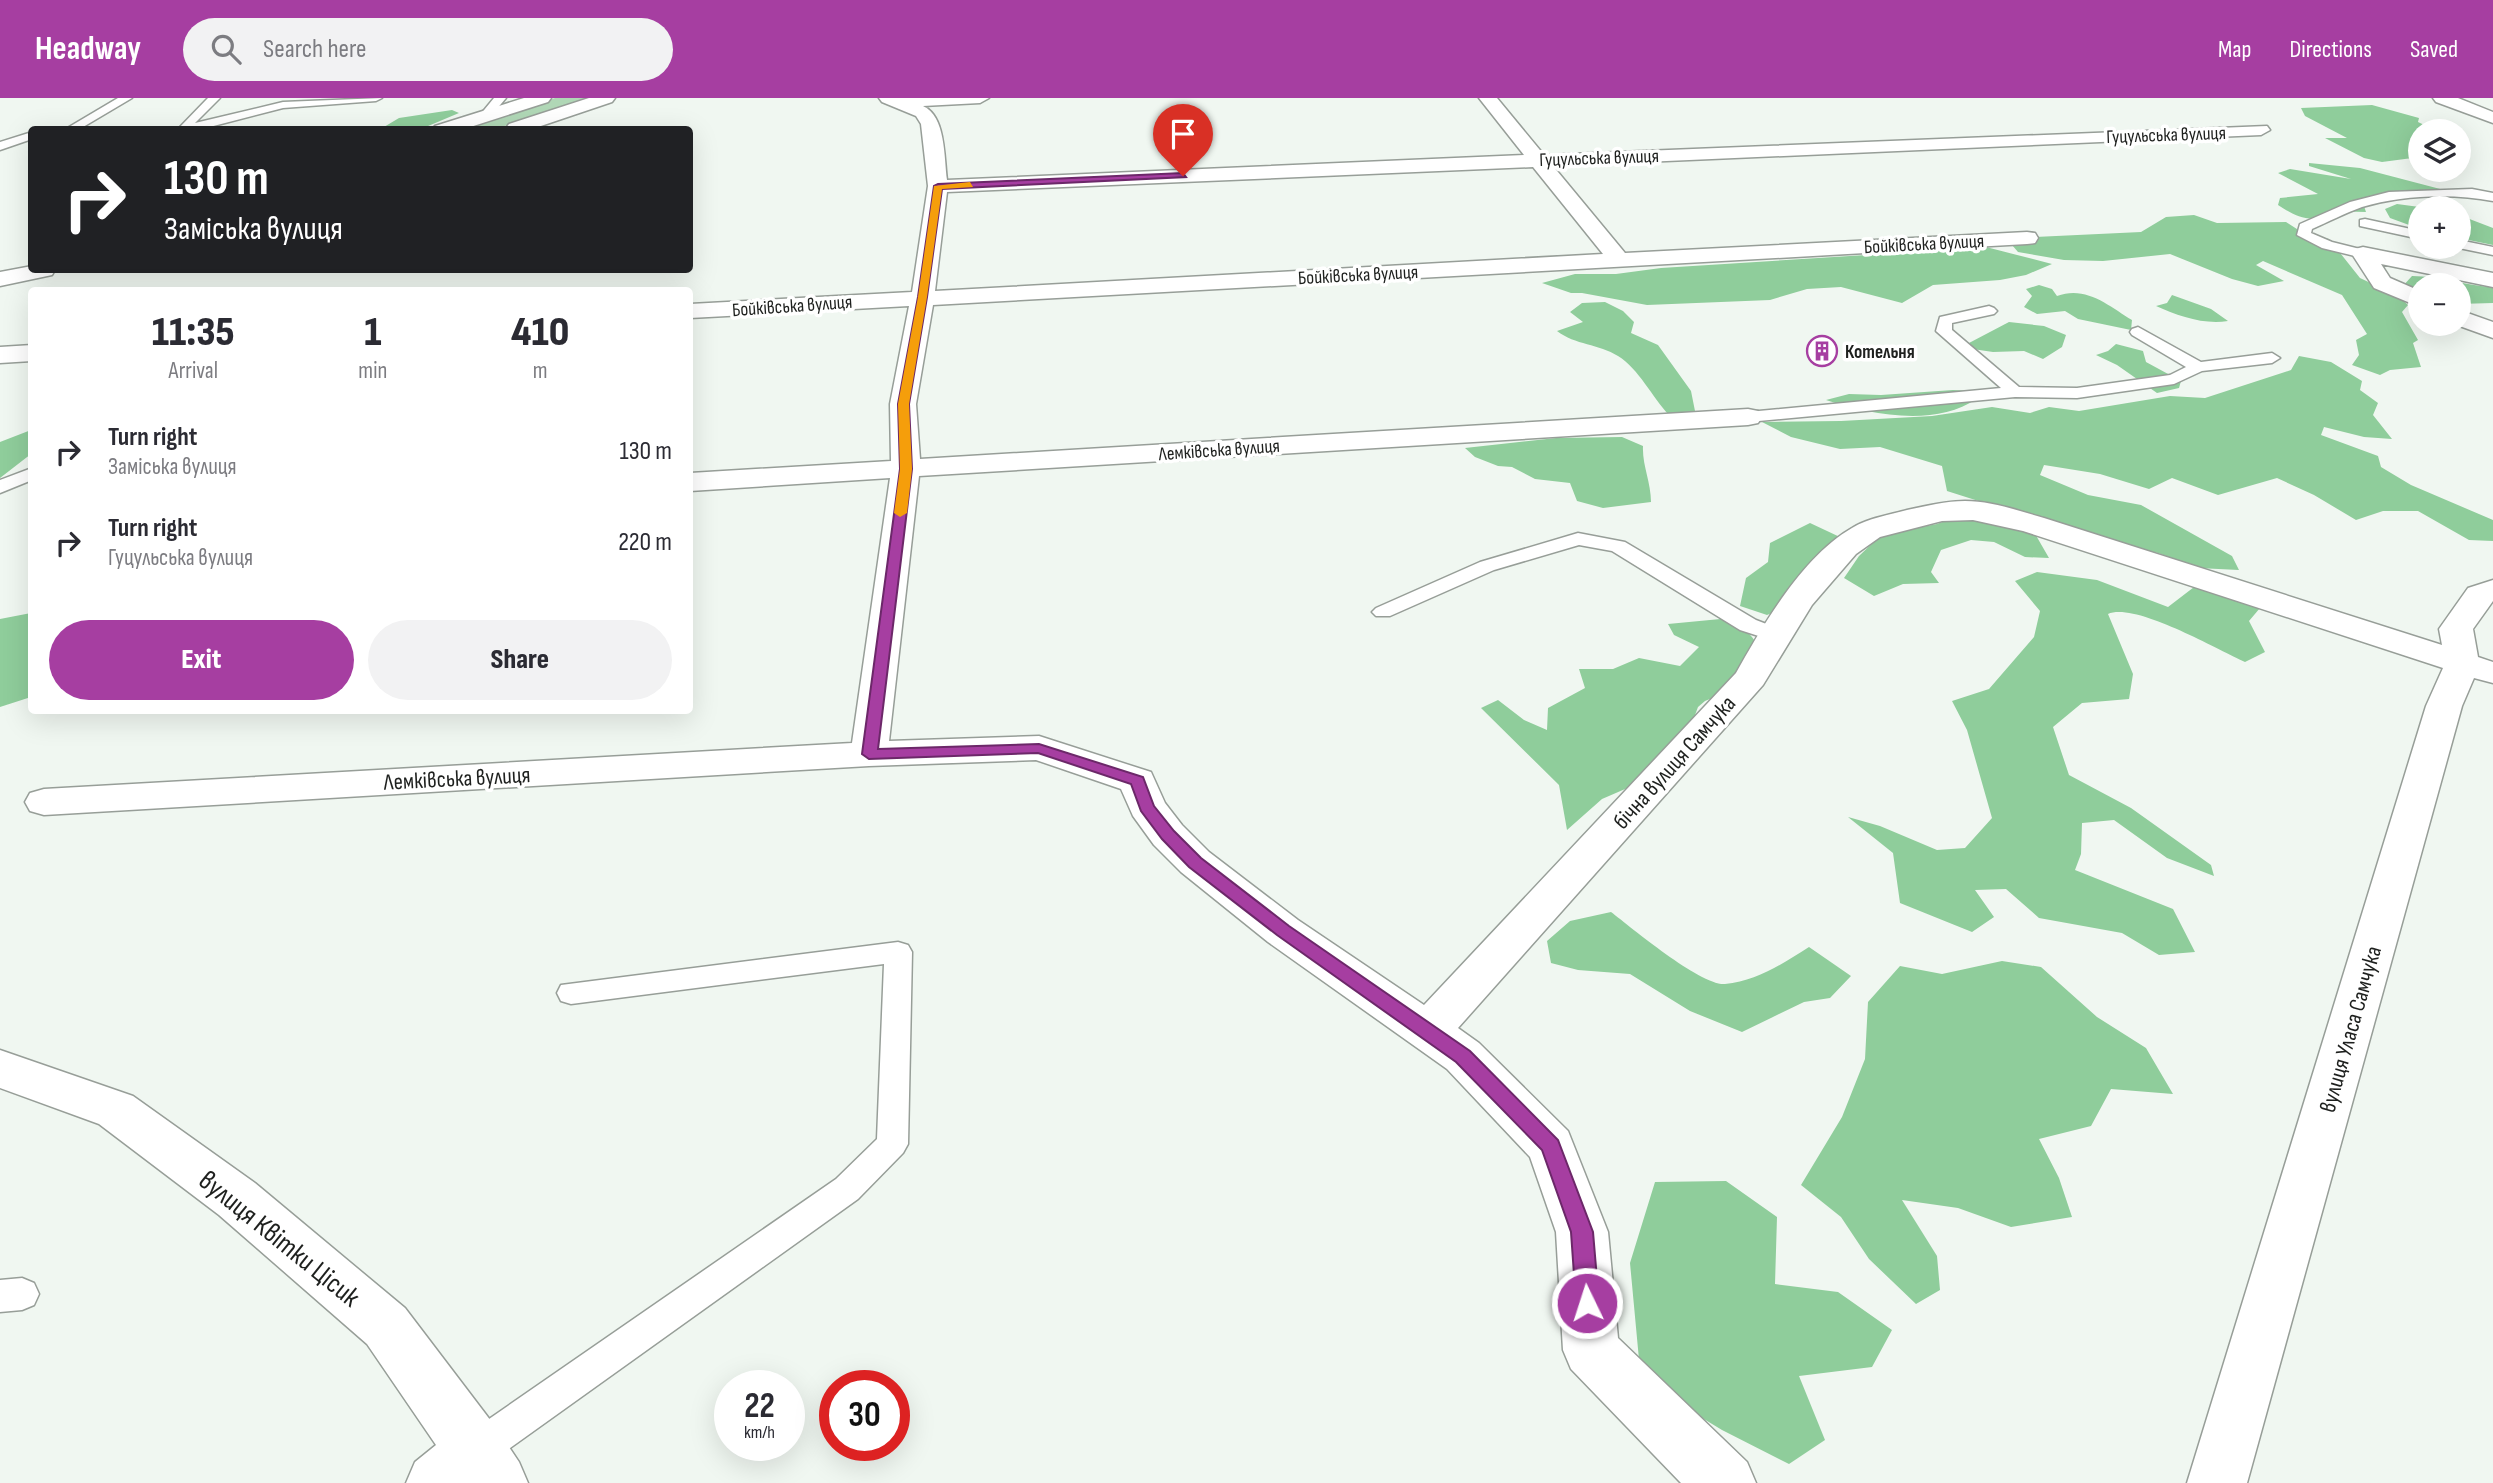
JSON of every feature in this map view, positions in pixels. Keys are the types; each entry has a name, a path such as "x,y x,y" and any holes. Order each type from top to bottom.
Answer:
{"street":[{"path":"453,126 542,98"},
{"path":"521,126 606,98"},
{"path":"895,100 980,98"},
{"path":"1488,98 1619,260"},
{"path":"2442,98 2493,118"},
{"path":"869,754 906,469 903,404 923,297 938,186 930,124 922,112 895,100"},
{"name":"Гуцульська вулиця","path":"938,186 2261,130"},
{"name":"Бойківська вулиця","path":"693,311 2027,238"},
{"path":"2362,254 2493,280"},
{"path":"2362,254 2382,283 2408,295"},
{"path":"0,264 28,257"},
{"path":"0,279 29,273"},
{"path":"2471,322 2493,331"},
{"path":"0,355 28,353"},
{"name":"Лемківська вулиця","path":"693,482 1748,416"},
{"name":"бічна вулиця Самчука","path":"1427,1032 1751,678 1774,635 1835,557 1864,533 1928,514 1965,510 2033,524 2478,669"},
{"path":"2478,669 2456,629 2479,595 2493,590"},
{"name":"вулиця Уласа Самчука","path":"2217,1483 2444,706 2478,669"},
{"name":"Лемківська вулиця","path":"44,803 869,754 1039,748 1138,781 1147,807 1168,835 1195,862 1283,931 1427,1032"},
{"path":"1427,1032 1463,1056 1551,1146 1582,1232 1591,1350 1726,1483"},
{"name":"вулиця Квітки Цісик","path":"0,1069 116,1110 237,1199 386,1326 470,1472"}],"lane":[{"path":"76,126 126,98"},
{"path":"185,126 214,98"},
{"path":"192,126 282,105 376,98"},
{"path":"486,115 500,98"},
{"path":"0,146 28,136"},
{"path":"2362,254 2304,235 2305,227 2356,205 2389,196 2472,193 2493,197"},
{"path":"2365,223 2408,232"},
{"path":"2471,246 2493,251"},
{"path":"1989,311 1945,320 1944,331 2015,392"},
{"path":"2138,332 2198,367"},
{"path":"1748,416 2015,392 2077,393 2174,379 2198,367 2272,358"},
{"path":"0,487 28,475"},
{"path":"1383,612 1487,566 1578,539 1618,546 1748,625 1774,635"},
{"path":"470,1472 846,1189 892,1144 898,952 571,993"}],"green space":[{"path":"555,98 591,98 504,126 468,126"},
{"path":"2372,105 2419,118 2408,119 2408,159 2382,162 2364,158 2325,138 2347,138 2305,116 2301,108"},
{"path":"452,110 459,113 428,126 386,126 399,118"},
{"path":"2309,163 2360,168 2444,190 2439,196 2388,193 2364,206 2366,212 2328,211 2325,217 2306,218 2294,215 2278,205 2280,198 2318,194 2278,173 2290,169 2351,179 2309,166"},
{"path":"2397,204 2408,205 2408,225 2390,218 2385,209"},
{"path":"2194,215 2217,223 2286,222 2300,231 2329,239 2360,278 2398,296 2408,305 2402,312 2408,322 2408,336 2416,336 2418,340 2413,343 2421,367 2390,370 2380,375 2352,365 2359,355 2356,340 2367,334 2342,295 2263,261 2256,265 2284,281 2258,286 2232,279 2170,254 2103,261 2064,260 2018,252 2012,245 2035,237 2141,232 2166,217"},
{"path":"2471,220 2493,228 2493,245 2471,240"},
{"path":"1963,245 1986,247 2052,264 2026,275 2000,280 1933,285 1902,303 1841,287 1807,289 1770,300 1647,305 1571,293 1542,283 1575,274 1616,274 1661,268 1913,253"},
{"path":"2039,285 2052,289 2057,296 2078,293 2106,303 2132,320 2131,330 2078,319 2065,311 2037,314 2024,307 2032,296 2026,289"},
{"path":"2471,285 2493,287 2493,303 2471,304"},
{"path":"2172,295 2211,309 2228,321 2191,319 2156,306 2167,303"},
{"path":"1605,302 1623,311 1634,322 1631,333 1658,345 1691,391 1695,411 1669,415 1639,376 1618,356 1557,331 1583,322 1570,312 1582,303"},
{"path":"2009,322 2044,326 2066,335 2062,347 2043,359 2024,351 1993,352 1952,346 1969,343"},
{"path":"2116,344 2143,351 2146,362 2181,381 2179,388 2157,393 2117,365 2096,355 2108,351"},
{"path":"2299,356 2331,362 2362,381 2360,390 2378,403 2373,415 2392,439 2364,437 2324,427 2321,435 2378,456 2381,467 2411,485 2493,520 2493,541 2469,540 2418,511 2383,511 2356,520 2314,495 2277,478 2218,495 2172,478 2149,489 2100,474 2044,465 2040,475 2088,495 2141,505 2232,556 2239,570 2198,568 2158,553 2101,540 1947,491 1942,466 1880,447 1840,449 1791,437 1762,422 1932,416 1992,407 2030,413 2049,407 2079,411 2170,396 2205,398 2291,370"},
{"path":"1973,391 1976,399 1960,408 1923,416 1882,414 1826,400 1849,394 1881,395"},
{"path":"28,431 28,456 0,478 0,442"},
{"path":"1622,437 1643,446 1651,502 1603,508 1577,501 1570,483 1535,479 1512,467 1498,466 1475,457 1465,448 1556,438"},
{"path":"1965,513 2034,532 2049,558 2025,557 1994,542 1971,540 1941,550 1931,572 1939,583 1903,584 1874,596 1844,578 1859,556 1881,535 1937,524"},
{"path":"1810,523 1842,538 1811,597 1767,615 1740,606 1746,578 1768,562 1770,543"},
{"path":"2037,572 2097,580 2168,607 2198,584 2260,608 2249,621 2265,652 2245,662 2156,620 2120,612 2108,614 2133,674 2129,699 2082,703 2053,727 2069,775 2131,808 2211,865 2214,876 2167,858 2114,820 2082,823 2081,854 2075,870 2173,909 2195,952 2159,955 2122,933 2039,918 2006,889 1975,890 1994,917 1972,932 1900,903 1893,853 1848,817 1880,826 1937,850 1965,848 1992,818 1967,730 1952,701 1989,689 2034,637 2040,611 2015,581"},
{"path":"28,614 28,698 0,707 0,619"},
{"path":"1731,618 1750,634 1757,646 1755,661 1746,684 1705,701 1698,707 1689,731 1639,783 1602,799 1567,830 1559,785 1481,708 1498,700 1524,720 1547,730 1548,708 1585,688 1579,669 1613,669 1639,658 1680,666 1699,647 1674,635 1668,624"},
{"path":"1611,912 1667,955 1714,982 1725,984 1759,975 1809,947 1851,976 1830,998 1804,1002 1742,1032 1690,1011 1630,974 1578,970 1551,963 1547,941 1570,921"},
{"path":"2002,961 2041,967 2097,1017 2146,1048 2173,1094 2111,1089 2091,1126 2039,1139 2059,1178 2072,1217 2011,1227 1958,1208 1902,1200 1937,1256 1940,1290 1916,1304 1869,1259 1841,1217 1801,1185 1842,1117 1865,1059 1868,1002 1900,966 1942,974"},
{"path":"1726,1181 1777,1217 1775,1284 1838,1292 1892,1330 1872,1367 1799,1376 1825,1440 1789,1464 1722,1430 1641,1381 1630,1263 1655,1182"}],"slow traffic":[{"path":"900,513 906,469 903,404 923,297 938,186 970,185"}],"place":[{"name":"Котельня","path":"1822,351"}],"route":[{"path":"1183,176 938,186 923,297 903,404 906,469 869,754 1039,748 1138,781 1147,807 1168,835 1195,862 1283,931 1463,1056 1551,1146 1582,1232 1587,1303"}]}
